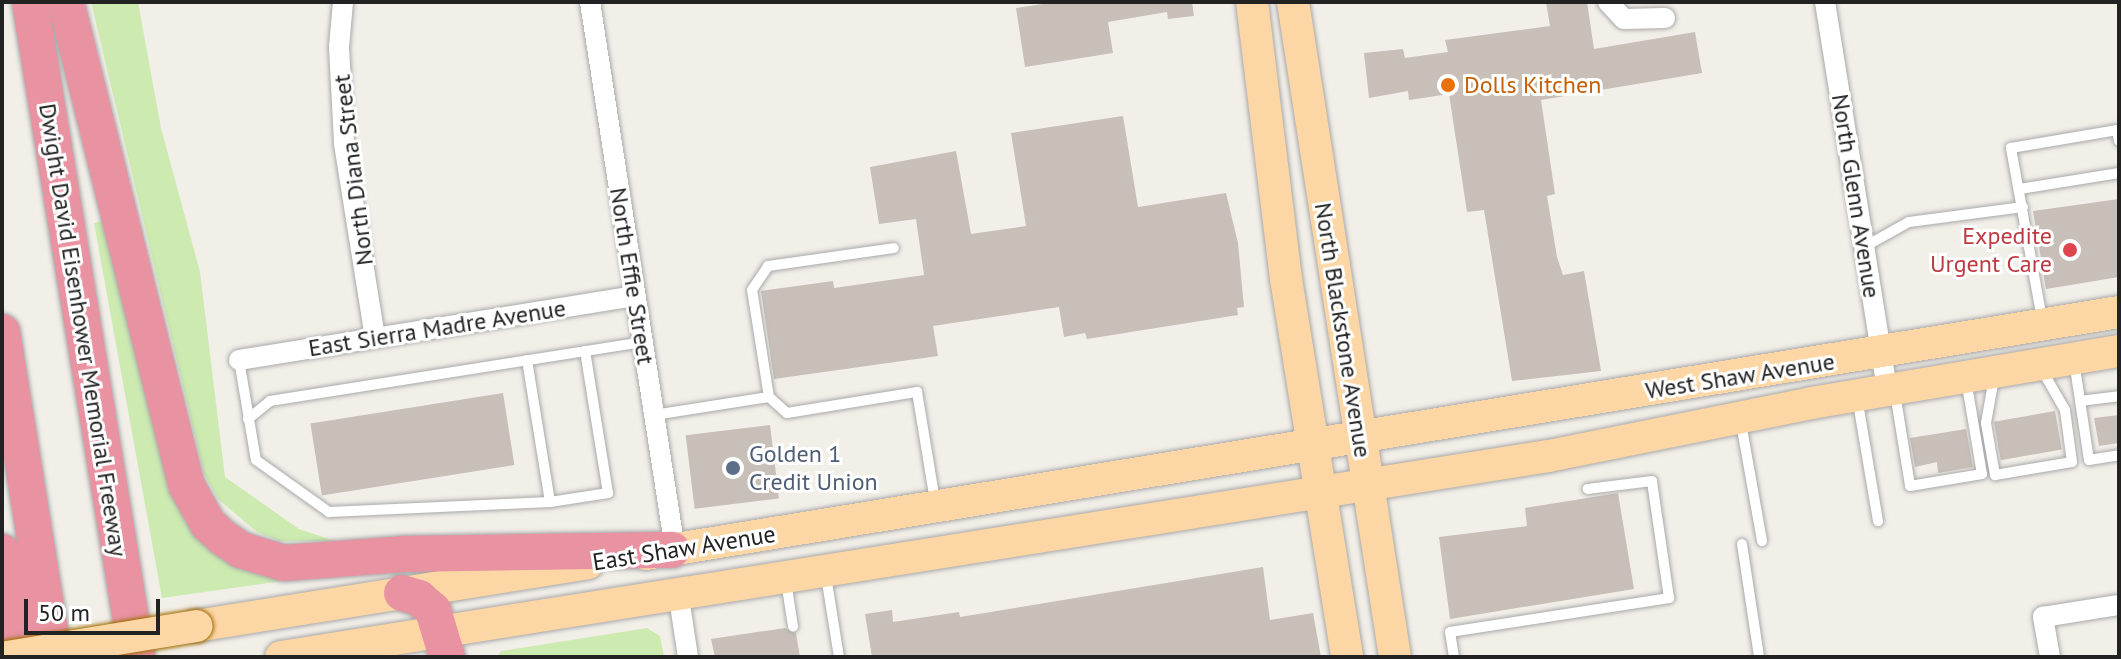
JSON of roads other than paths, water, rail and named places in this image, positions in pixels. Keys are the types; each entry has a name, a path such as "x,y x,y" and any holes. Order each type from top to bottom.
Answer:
{"highway":[{"name":"Dwight David Eisenhower Memorial Freeway","path":"30,2 137,657"},
{"path":"66,2 187,486 195,505 222,537 241,550 284,563 403,554 674,549"},
{"path":"52,140 122,468 154,657"},
{"path":"2,332 54,657"},
{"path":"2,552 26,657"},
{"path":"402,593 427,603 445,644"}],"main road":[{"name":"North Blackstone Avenue","path":"1252,2 1312,445 1347,657"},
{"path":"1274,2 1292,113 1315,146"},
{"name":"North Blackstone Avenue","path":"1293,2 1395,657"},
{"name":"West Shaw Avenue","path":"1360,437 2119,312"},
{"name":"West Shaw Avenue","path":"1367,484 1596,448 1740,417 2119,351"},
{"name":"East Shaw Avenue","path":"7,657 1360,437"},
{"name":"East Shaw Avenue","path":"281,657 445,644 678,591 1367,484"},
{"path":"678,591 686,571 784,553 806,528"},
{"path":"445,644 596,585 654,574 671,562 674,549"}],"street":[{"name":"North Diana Street","path":"343,2 339,47 344,144 375,337"},
{"name":"North Effie Street","path":"590,2 674,549"},
{"path":"1608,2 1624,19 1665,18"},
{"name":"North Glenn Avenue","path":"1825,2 1881,352 1879,392"},
{"name":"East Sierra Madre Avenue","path":"239,360 635,296"},
{"path":"678,591 688,657"},
{"path":"2050,657 2043,617 2119,605"}],"lane":[{"path":"2043,325 2011,148 2117,130 2119,141"},
{"path":"2020,189 2119,173"},
{"path":"1864,247 1909,222 2023,207"},
{"path":"894,248 768,266 752,290 769,397 787,413 917,392 936,507"},
{"path":"248,419 270,401 643,342"},
{"path":"239,360 256,460 329,512 550,502 608,493 585,351"},
{"path":"2074,359 2089,460 2119,455"},
{"path":"527,360 550,502"},
{"path":"1980,374 1995,475 2072,462 2065,410 2039,364"},
{"path":"1879,392 1910,486 1982,474 1980,374"},
{"path":"1878,521 1879,392"},
{"path":"2080,401 2119,396"},
{"path":"654,415 769,397"},
{"path":"1740,417 1762,541"},
{"path":"1454,657 1450,632 1669,598 1652,481 1587,489"},
{"path":"1742,544 1759,657"},
{"path":"825,568 839,657"},
{"path":"785,574 793,626"}],"place":[{"name":"Dolls Kitchen","path":"1448,85"},
{"name":"Expedite Urgent Care","path":"2070,250"},
{"name":"Golden 1 Credit Union","path":"733,468"}]}
